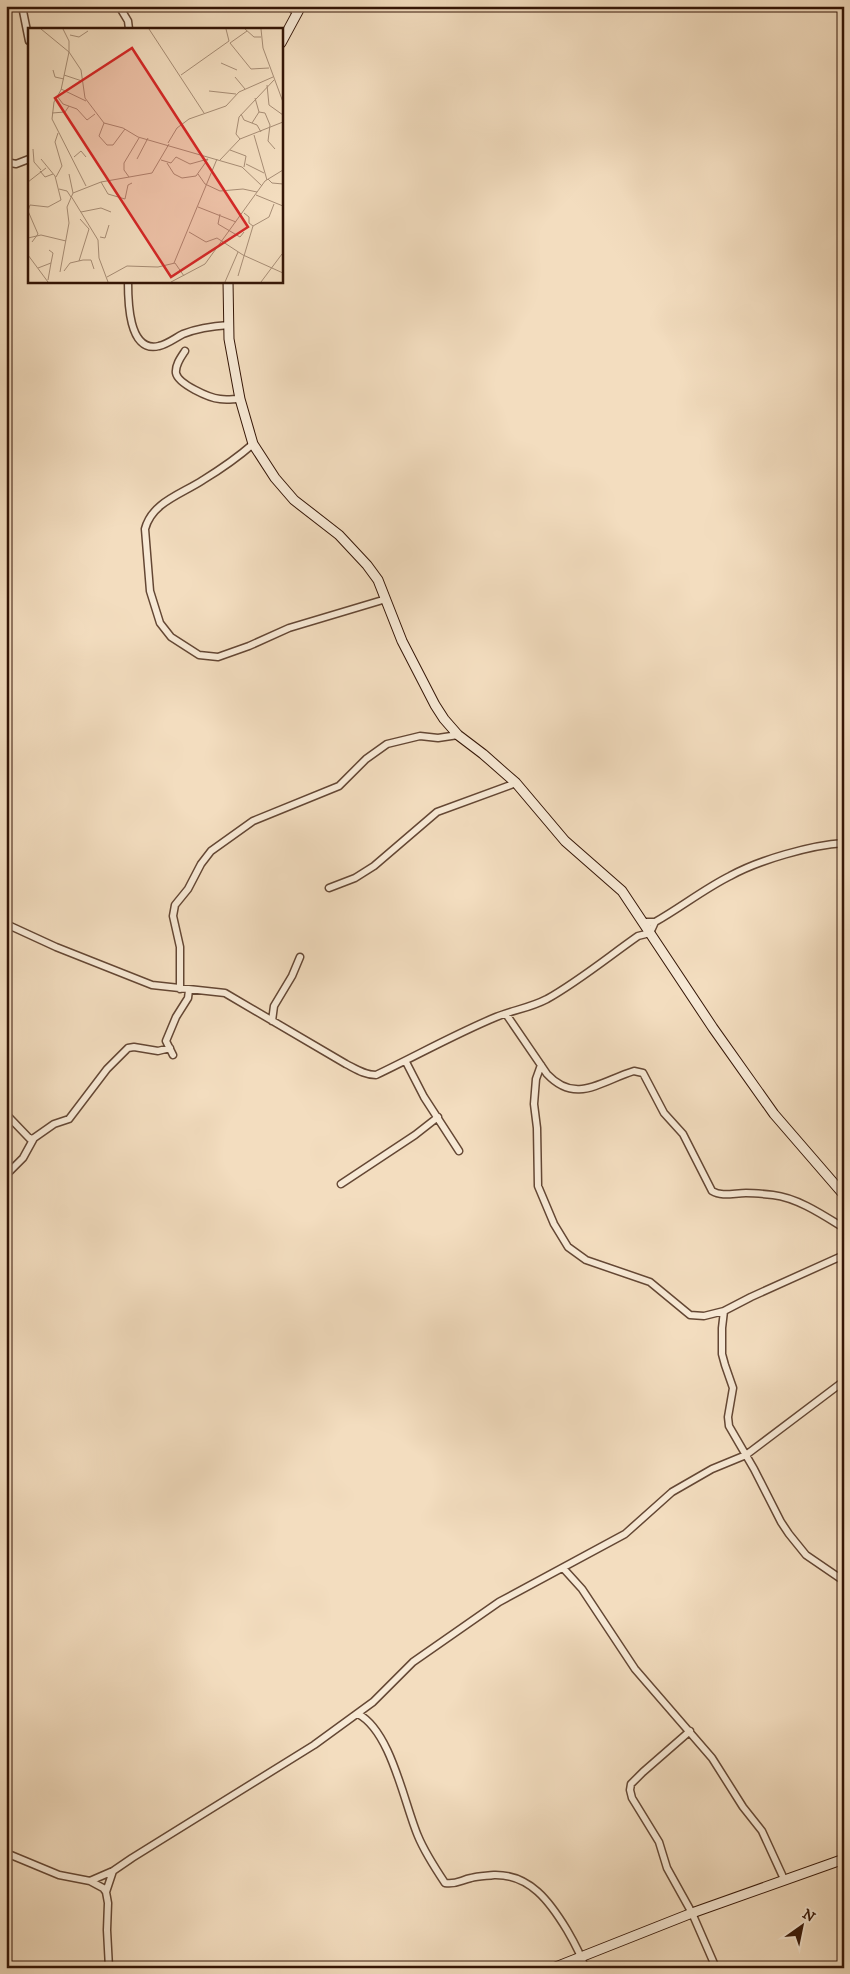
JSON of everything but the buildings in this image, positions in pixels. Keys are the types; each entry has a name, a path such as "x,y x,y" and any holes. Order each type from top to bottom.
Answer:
{"street":[{"path":"22,6 28,36"},
{"path":"119,6 128,21 129,28"},
{"path":"282,41 299,10 289,6"},
{"path":"6,162 16,164 28,159"},
{"path":"128,282 129,315 134,331 145,344 157,347 196,330 210,326 229,325"},
{"path":"228,282 229,339 240,399 253,444 275,478 294,500 339,535 367,565 378,580 402,641 431,699 444,719 458,735 516,783 565,841 622,892 712,1028 774,1114 844,1195"},
{"path":"185,351 177,365 176,372 181,381 208,396 220,399 240,399"},
{"path":"253,444 229,463 158,507 146,521 150,591 155,612 164,630 170,637 199,655 218,657 249,646 289,628 386,599"},
{"path":"180,989 180,947 173,916 175,904 188,888 201,864 211,851 254,821 338,786 366,760 387,744 420,736 438,738 458,735"},
{"path":"329,888 355,878 374,866 437,812 516,783"},
{"path":"643,922 655,922 730,875 792,853 844,843"},
{"path":"650,933 655,922"},
{"path":"6,924 56,948 152,985 225,993 365,1074 376,1075 406,1062 444,1040 547,999 638,936 643,933 650,933"},
{"path":"272,1020 274,1006 292,976 300,957"},
{"path":"9,1172 23,1158 34,1138 54,1124 69,1119 107,1069 128,1048 134,1047 171,1052 166,1041 173,1022 188,998 189,990"},
{"path":"506,1014 555,1082 568,1089 580,1091 634,1071 643,1073 664,1113 684,1134 712,1190 716,1194 747,1193 774,1195 792,1200 844,1228"},
{"path":"406,1062 424,1097 459,1151"},
{"path":"541,1065 536,1079 534,1104 537,1128 538,1186 554,1224 568,1247 586,1260 650,1282 690,1315 704,1316 724,1311 750,1297 844,1255"},
{"path":"6,1114 30,1139 34,1138"},
{"path":"341,1184 415,1135 438,1117"},
{"path":"724,1311 722,1354 733,1388 728,1417 730,1426 788,1534 806,1555 844,1581"},
{"path":"90,1880 113,1871 314,1745 358,1714 379,1696 412,1662 499,1602 625,1534 672,1492 712,1469 746,1455 844,1381"},
{"path":"562,1568 582,1589 635,1669 712,1758 762,1831 784,1879"},
{"path":"358,1714 367,1719 376,1731 393,1763 427,1856 445,1882 454,1884 471,1878 493,1875 508,1876 524,1882 537,1890 549,1902 582,1956 585,1968"},
{"path":"690,1731 637,1778 631,1784 630,1790 632,1798 659,1842 667,1868 692,1913 716,1968"},
{"path":"6,1854 59,1875 90,1880 106,1892"},
{"path":"553,1968 692,1913 844,1859"},
{"path":"109,1968 108,1903 106,1892 113,1871"}]}
